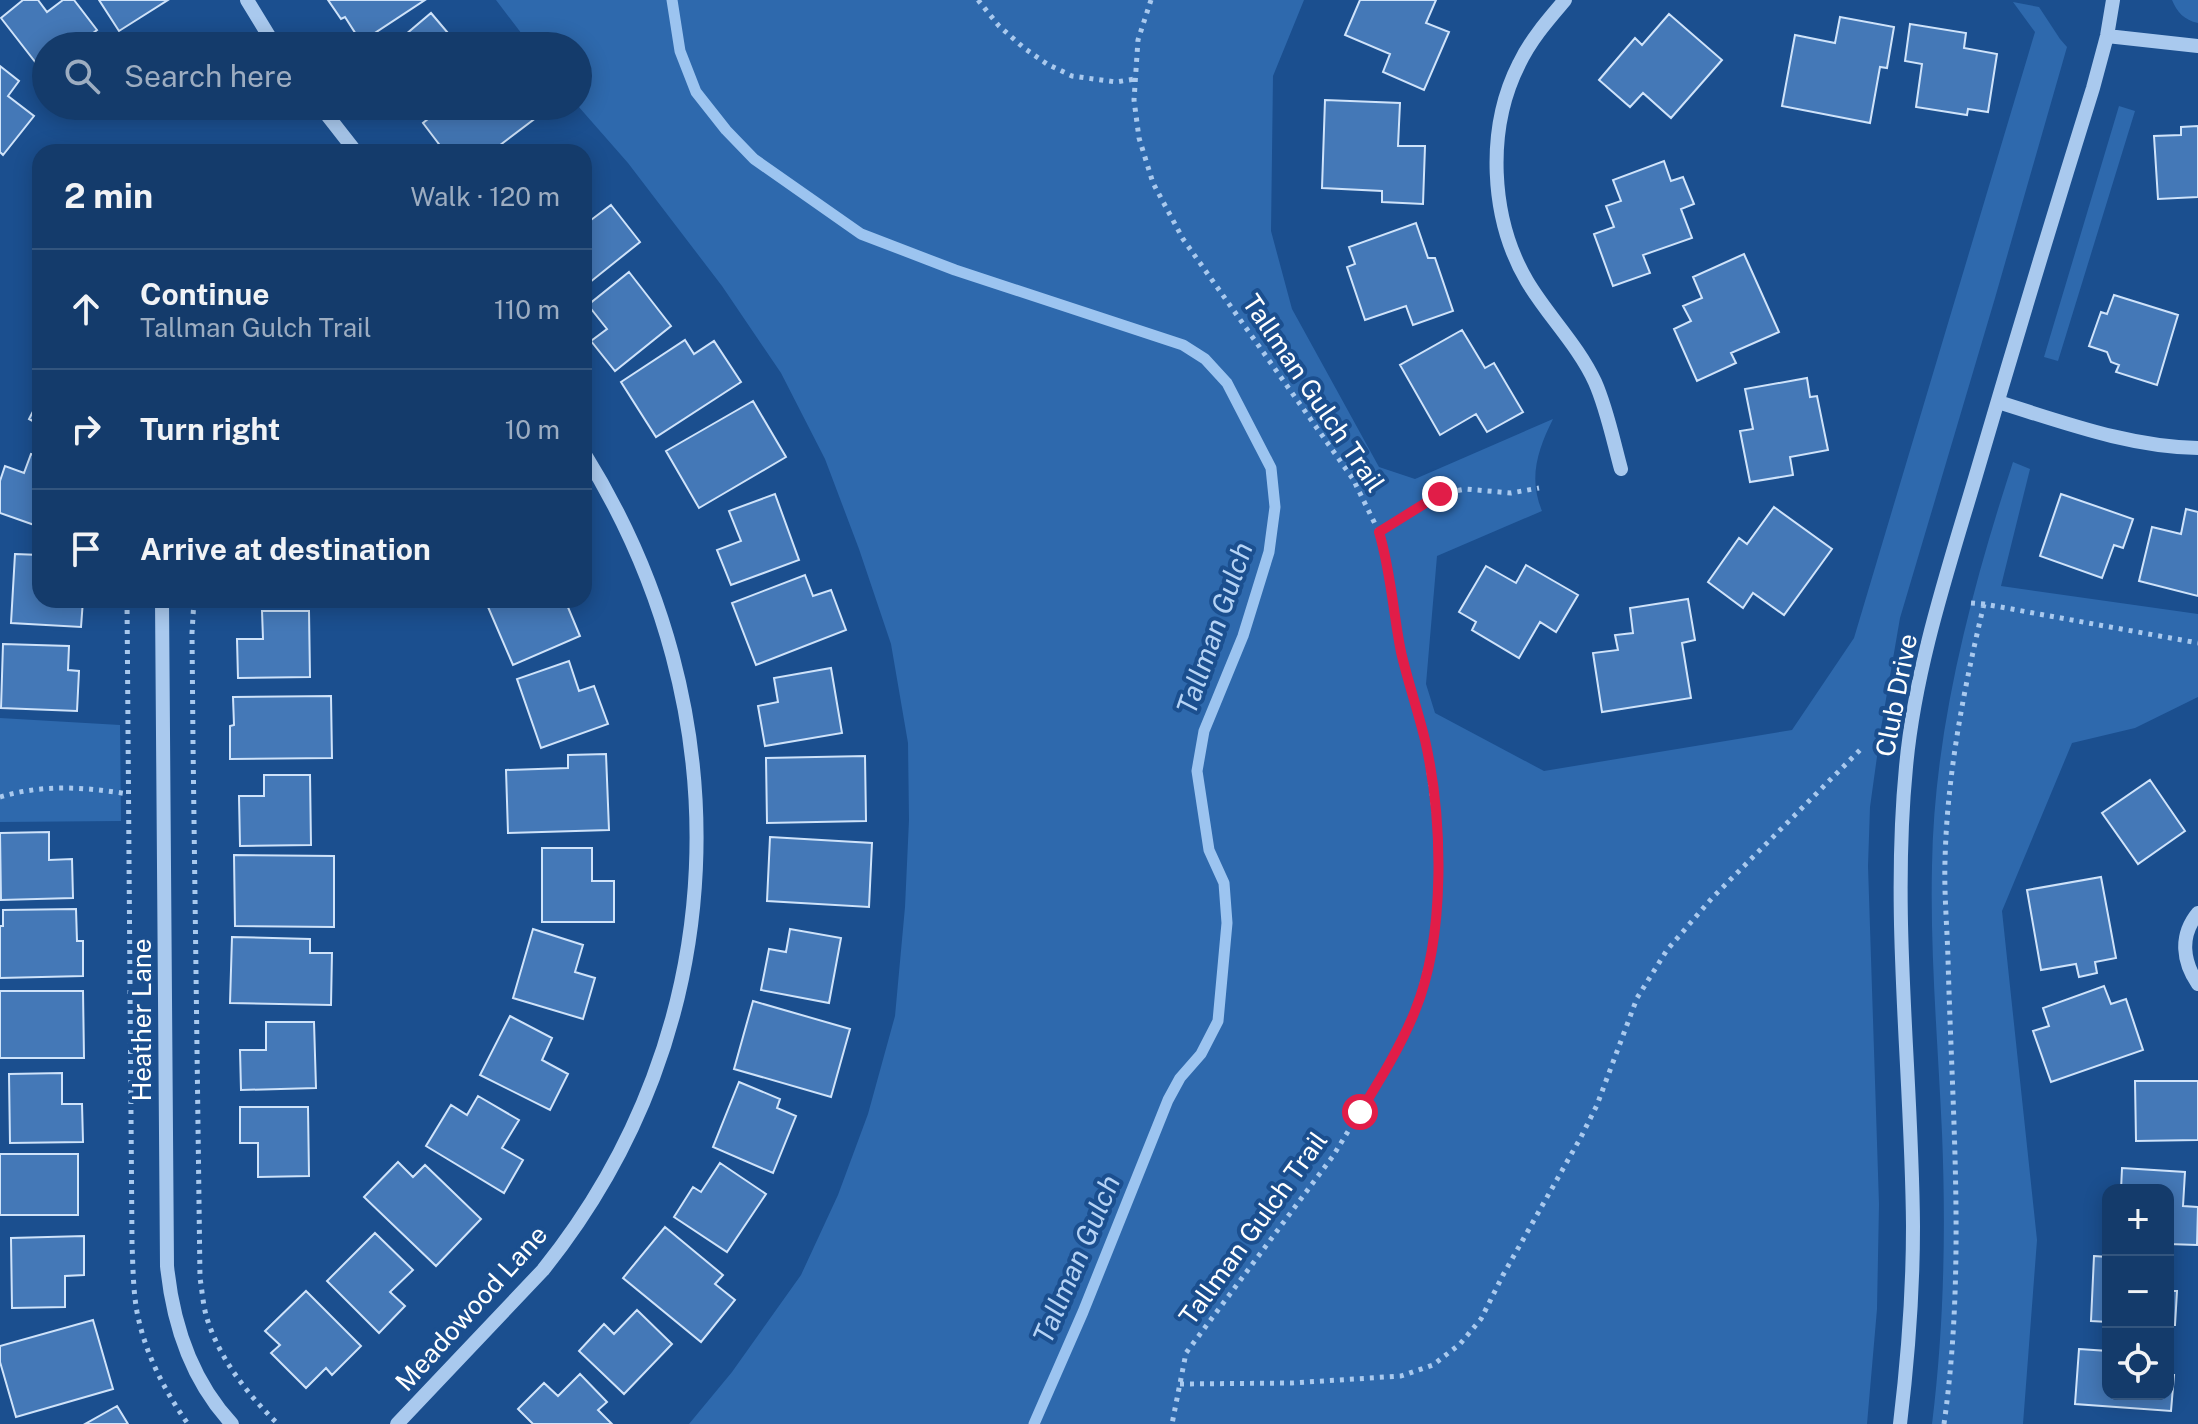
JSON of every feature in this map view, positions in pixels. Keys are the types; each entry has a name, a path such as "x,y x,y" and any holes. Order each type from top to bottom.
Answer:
{"street":[{"path":"247,0 266,32"},
{"path":"1565,0 1531,42 1508,91 1497,152 1501,204 1504,225 1525,278 1594,380 1621,469"},
{"name":"Club Drive","path":"1900,1424 1907,1369 1912,1278 1910,1140 1900,921 1906,762 1940,597 2107,36 2113,0"},
{"path":"2107,36 2198,46"},
{"path":"331,120 350,144"},
{"path":"1998,402 2128,440 2198,448"},
{"name":"Meadowood Lane","path":"397,1424 524,1293 561,1248 602,1186 650,1086 670,1028 685,969 696,879 697,816 693,751 682,689 651,587 617,509 592,467"},
{"name":"Heather Lane","path":"162,608 167,1266 170,1294 182,1342 199,1381 232,1424"},
{"path":"2198,913 2184,944 2189,972 2198,984"}],"path":[{"path":"978,0 999,26 1047,64 1072,76 1116,82 1135,79"},
{"name":"Tallman Gulch Trail","path":"1151,0 1138,40 1135,79 1134,100 1143,155 1166,211 1183,239 1353,479 1379,532 1388,561 1401,651 1425,742 1437,832 1437,904 1425,980 1415,1011 1382,1076 1324,1168 1186,1353 1172,1424"},
{"path":"1379,532 1440,494 1466,489 1511,493 1539,488"},
{"path":"1971,603 2198,643"},
{"path":"1944,1424 1954,1312 1957,1215 1945,912 1946,833 1959,727 1984,604"},
{"path":"127,608 132,1244 137,1311 150,1359 188,1424"},
{"path":"194,608 200,1278 206,1315 216,1342 237,1378 278,1424"},
{"path":"1180,1384 1292,1383 1401,1376 1433,1365 1460,1344 1481,1319 1581,1137 1597,1105 1637,998 1667,950 1712,898 1860,750"},
{"path":"0,797 19,791 73,787 128,794"}],"shaded area":[{"path":"496,0 1304,0 1273,76 1271,231 1292,309 1379,467 1415,479 1553,419 1543,441 1535,475 1542,511 1437,556 1426,684 1435,713 1544,771 1792,730 1854,638 2035,32 2013,2 2039,7 2067,47 1900,618 1870,807 1868,866 1879,1204 1877,1309 1867,1424 689,1424 732,1372 801,1275 838,1195 868,1114 895,1016 905,907 909,820 908,743 891,644 859,549 825,459 781,373 722,286 628,163 590,120 592,32 520,32"},
{"path":"2172,0 2198,0 2198,23 2182,15"},
{"path":"2119,106 2135,111 2058,361 2044,357"},
{"path":"2013,462 2030,469 2001,586 2198,614 2198,697 2135,728 2072,743 2002,911 2037,1240 2023,1424 1932,1424 1944,1242 1932,933 1934,815 1947,712 1969,611"},
{"path":"0,718 120,725 121,821 0,822"}],"building":[{"path":"23,0 38,0 47,12 63,0 74,0 97,30 32,32 32,58 1,18"},
{"path":"99,0 168,0 119,31"},
{"path":"328,0 425,0 376,32 355,32 345,17 341,19"},
{"path":"1360,0 1436,0 1426,23 1449,32 1424,90 1383,72 1390,54 1345,35"},
{"path":"431,13 447,32 409,32"},
{"path":"1669,14 1722,60 1671,118 1643,93 1630,107 1599,80 1635,38 1642,45"},
{"path":"1840,17 1894,27 1887,68 1880,67 1870,123 1782,106 1795,35 1835,43"},
{"path":"1910,24 1966,33 1964,48 1997,54 1988,112 1968,109 1967,115 1916,107 1922,64 1905,61"},
{"path":"0,66 19,81 8,96 32,114 32,119 3,155 0,152"},
{"path":"1325,100 1400,103 1398,146 1425,146 1423,204 1382,202 1382,191 1322,188"},
{"path":"427,120 533,120 502,144 439,144 423,123"},
{"path":"2198,126 2198,197 2158,199 2154,136 2181,135 2181,127"},
{"path":"1664,161 1671,181 1683,177 1694,204 1681,209 1692,238 1643,255 1650,273 1613,286 1594,234 1614,227 1606,206 1621,201 1613,180"},
{"path":"611,205 640,242 592,281 592,219"},
{"path":"1416,223 1428,258 1435,258 1453,311 1413,325 1406,306 1365,320 1347,267 1355,264 1349,247"},
{"path":"1744,254 1779,332 1731,353 1736,363 1697,381 1674,329 1691,321 1683,306 1702,298 1693,277"},
{"path":"629,272 671,326 615,371 592,342 607,329 592,310 592,302"},
{"path":"2114,295 2178,315 2157,385 2116,372 2119,365 2111,362 2107,352 2089,346 2101,312 2107,314"},
{"path":"1462,330 1485,368 1494,363 1523,412 1487,432 1476,414 1440,435 1400,365"},
{"path":"685,340 694,354 714,341 741,382 656,437 621,382"},
{"path":"1807,378 1810,397 1817,396 1828,450 1790,457 1793,475 1750,482 1740,431 1753,429 1745,389"},
{"path":"753,401 786,457 699,508 666,451"},
{"path":"32,454 32,524 0,513 0,481 5,466 24,473"},
{"path":"775,494 799,560 731,585 717,550 741,541 729,511"},
{"path":"2061,494 2133,519 2123,548 2114,545 2102,578 2040,556"},
{"path":"1774,507 1832,549 1784,615 1753,593 1743,608 1708,582 1739,538 1747,544"},
{"path":"2186,509 2198,512 2198,596 2139,581 2152,527 2181,534"},
{"path":"15,554 32,555 32,608 82,608 81,627 11,623"},
{"path":"1526,565 1578,595 1556,632 1540,622 1519,658 1472,630 1476,622 1459,612 1486,566 1516,583"},
{"path":"805,575 813,596 831,590 846,630 756,665 732,603"},
{"path":"1688,599 1695,640 1682,643 1691,698 1602,712 1593,653 1618,650 1615,635 1633,633 1630,608"},
{"path":"488,608 568,608 580,636 513,665"},
{"path":"262,611 309,611 310,677 238,678 237,639 263,639"},
{"path":"3,644 69,646 68,670 79,671 77,711 1,708"},
{"path":"569,661 579,691 594,686 608,724 541,748 517,679"},
{"path":"831,668 842,733 765,746 758,706 778,702 774,678"},
{"path":"331,696 332,758 230,759 233,697"},
{"path":"606,754 609,830 508,833 506,770 568,768 568,755"},
{"path":"865,756 866,821 767,823 766,758"},
{"path":"264,775 310,775 311,845 240,846 239,796 264,796"},
{"path":"2150,780 2185,831 2138,864 2102,813"},
{"path":"49,832 49,860 72,859 73,898 1,900 0,833"},
{"path":"770,837 872,843 869,907 767,901"},
{"path":"542,848 592,848 592,881 614,881 614,922 542,922"},
{"path":"234,855 334,856 334,927 235,926"},
{"path":"2101,877 2116,958 2095,962 2097,973 2079,977 2076,964 2041,970 2027,890"},
{"path":"76,909 77,941 83,941 83,976 0,978 3,910"},
{"path":"533,929 583,945 575,972 595,978 583,1019 513,998"},
{"path":"790,929 841,938 829,1003 761,990 769,949 786,952"},
{"path":"232,937 310,939 310,953 332,953 331,1005 230,1003"},
{"path":"2104,986 2111,1004 2126,999 2143,1050 2051,1082 2033,1031 2049,1026 2043,1008"},
{"path":"0,991 83,991 84,1058 0,1058"},
{"path":"753,1001 850,1029 831,1097 734,1069"},
{"path":"510,1016 552,1038 542,1060 568,1074 550,1110 480,1075"},
{"path":"266,1022 314,1022 316,1088 241,1090 240,1050 266,1050"},
{"path":"62,1073 62,1104 82,1104 83,1142 10,1143 9,1074"},
{"path":"2135,1081 2198,1081 2198,1140 2136,1141"},
{"path":"739,1082 780,1099 777,1108 796,1116 773,1173 713,1147"},
{"path":"478,1096 519,1120 502,1148 523,1160 504,1193 426,1146 451,1105 467,1115"},
{"path":"240,1107 308,1107 309,1176 258,1177 258,1143 240,1143"},
{"path":"0,1154 78,1154 78,1215 0,1215"},
{"path":"398,1162 413,1177 425,1165 481,1219 436,1266 364,1197"},
{"path":"720,1163 766,1194 727,1252 674,1217 693,1187 701,1192"},
{"path":"2122,1168 2185,1172 2183,1206 2198,1207 2197,1245 2174,1244 2174,1184 2121,1184"},
{"path":"665,1227 723,1275 715,1284 735,1300 701,1342 623,1278"},
{"path":"375,1233 413,1270 390,1292 405,1306 379,1333 327,1281"},
{"path":"84,1236 84,1275 65,1276 65,1307 12,1308 11,1238"},
{"path":"2094,1256 2102,1257 2102,1322 2091,1321"},
{"path":"306,1291 361,1346 332,1375 326,1368 306,1388 271,1353 280,1345 265,1331"},
{"path":"2174,1291 2177,1291 2175,1325"},
{"path":"637,1310 672,1344 624,1394 579,1351 604,1324 614,1334"},
{"path":"93,1320 113,1389 16,1417 0,1362 0,1346"},
{"path":"2079,1349 2102,1351 2102,1400 2172,1400 2171,1411 2075,1404"},
{"path":"580,1374 607,1402 598,1410 612,1424 533,1424 518,1409 544,1383 558,1396"},
{"path":"117,1406 128,1424 85,1424"}],"waterway":[{"name":"Tallman Gulch","path":"672,0 680,51 696,92 754,159 861,234 955,270 1183,345 1205,359 1227,383 1271,468 1275,507 1269,552 1243,636 1204,731 1197,771 1209,850 1224,883 1227,923 1218,1021 1201,1054 1180,1078 1168,1100 1083,1312 1034,1424"}],"route":[{"path":"1360,1112 1415,1011 1425,980 1437,904 1437,832 1425,742 1401,651 1388,561 1379,532 1440,494"}]}
